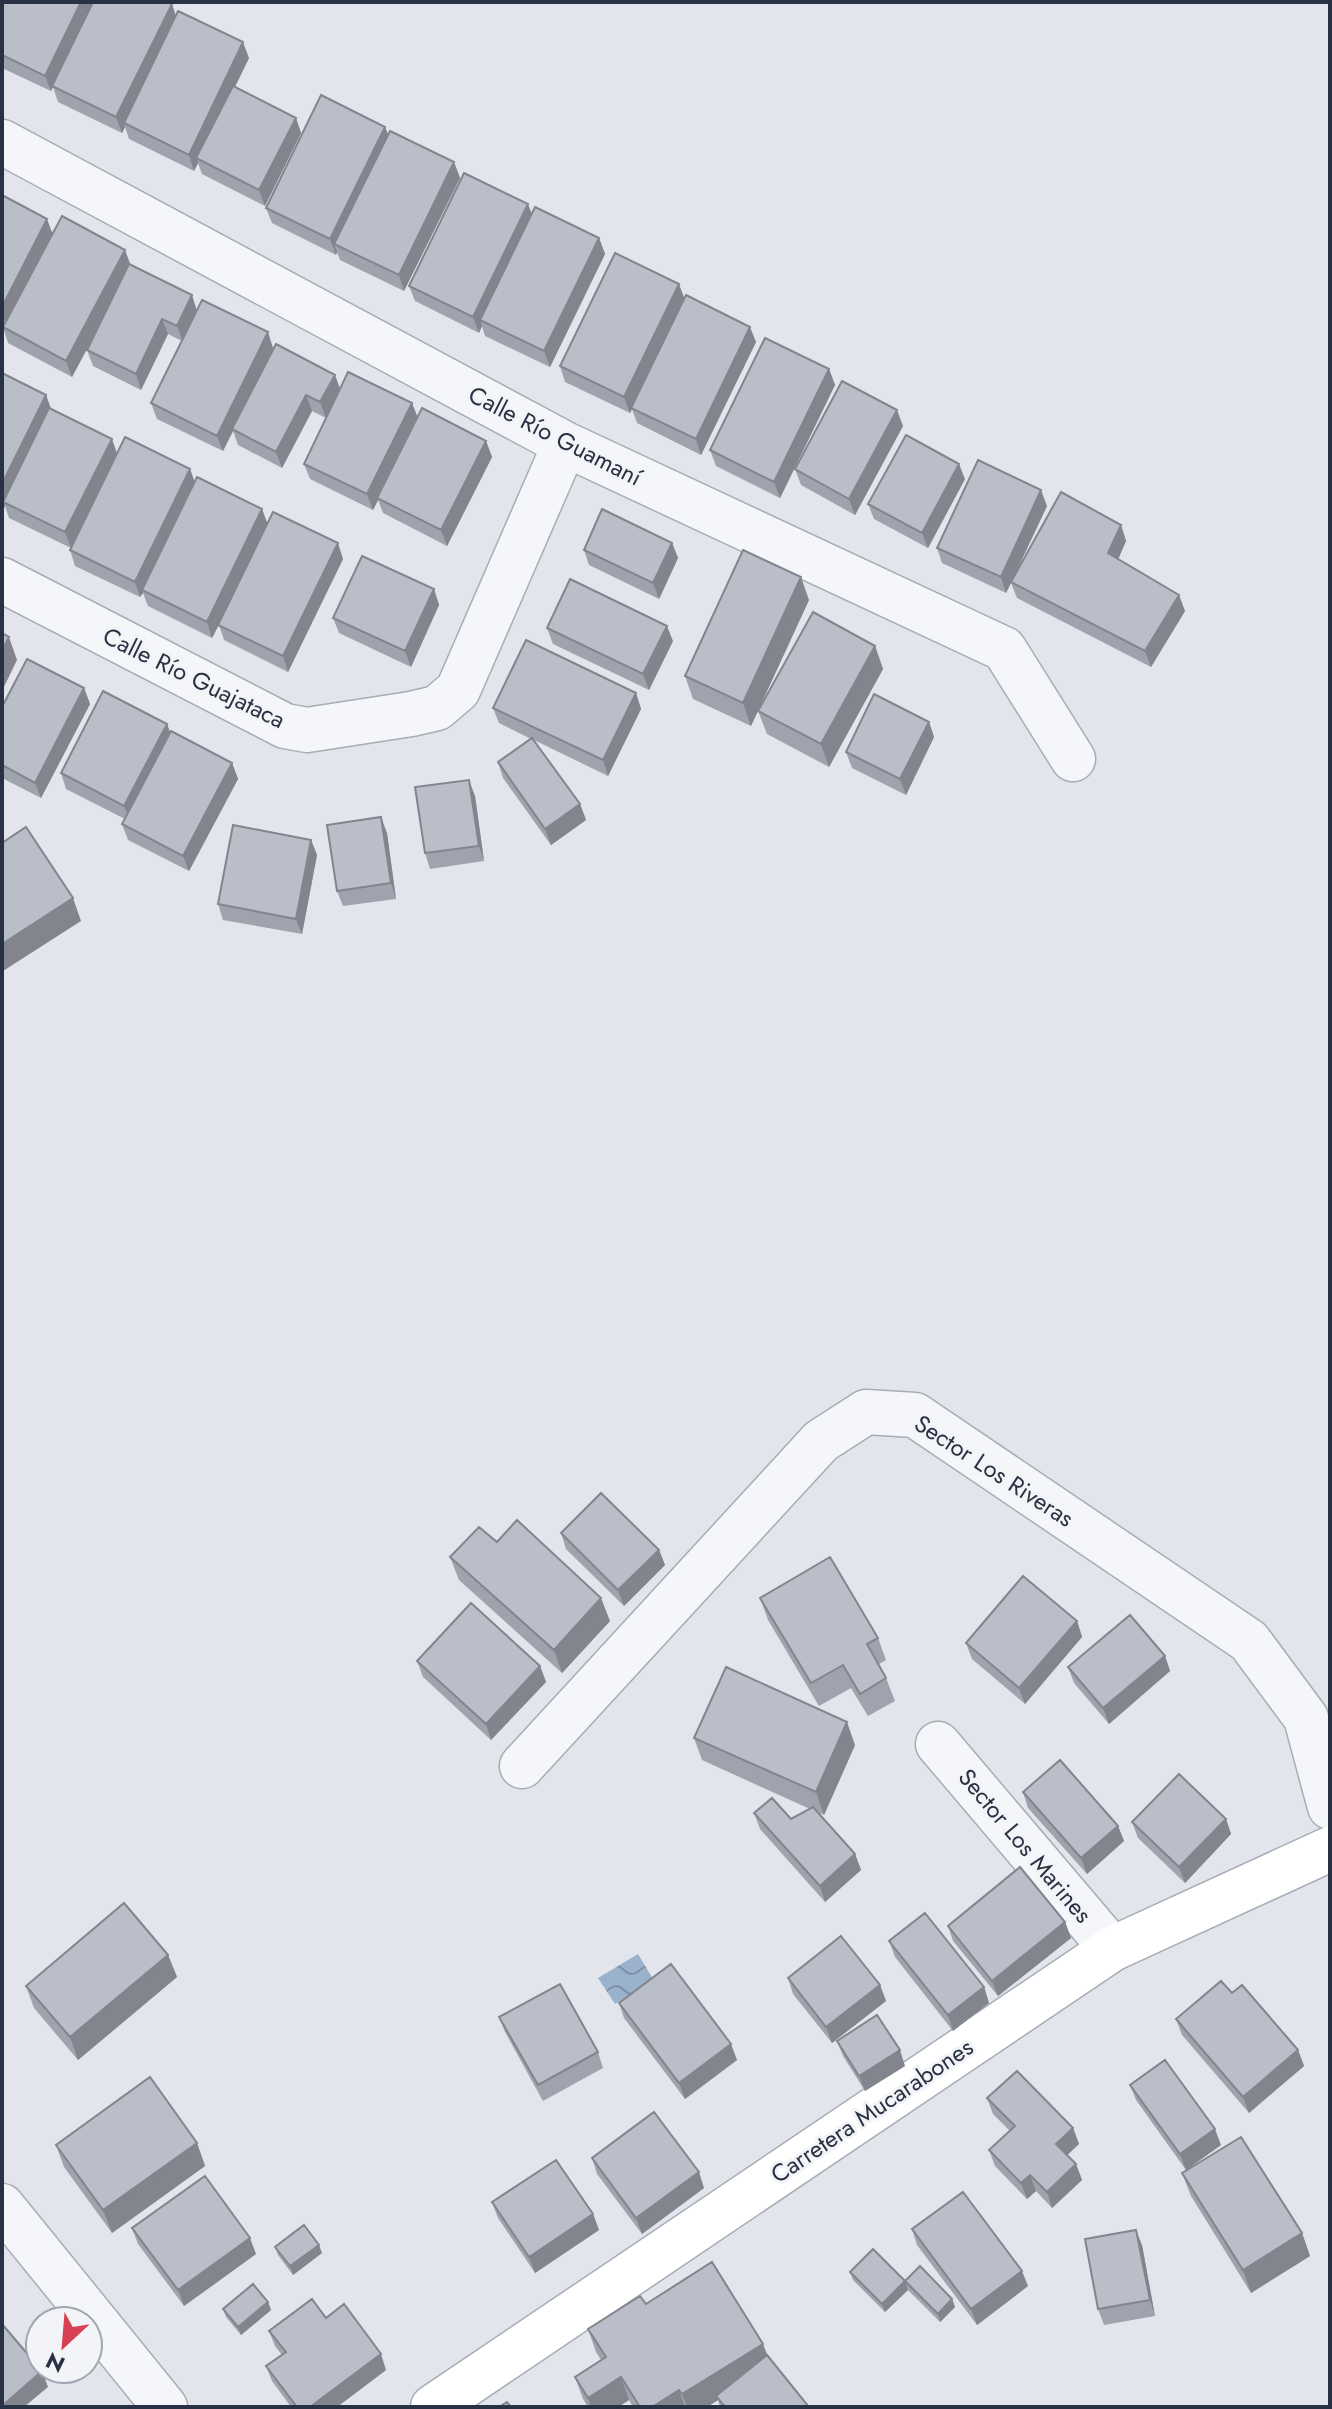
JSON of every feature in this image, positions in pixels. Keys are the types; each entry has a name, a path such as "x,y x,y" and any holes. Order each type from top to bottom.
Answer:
{"street":[{"name":"Calle Río Guamaní","path":"2,142 565,444 1004,649 1073,759"},
{"name":"Calle Río Guajataca","path":"2,580 285,726 307,730 437,708 458,690 565,444"},
{"name":"Sector Los Riveras","path":"522,1766 821,1441 866,1412 915,1415 1249,1641 1306,1718 1330,1807"},
{"name":"Sector Los Marines","path":"938,1744 1112,1949"},
{"name":"Carretera Mucarabones","path":"433,2407 1112,1949 1330,1849"},
{"path":"2,2206 165,2407"}],"water":[{"path":"638,1954 653,1979 615,2004 598,1978"}],"building":[{"path":"2,2 81,2 45,76 2,55"},
{"path":"93,2 172,4 116,117 52,86"},
{"path":"178,11 243,42 189,155 124,123"},
{"path":"233,86 296,118 259,190 196,158"},
{"path":"321,95 385,127 330,239 266,208"},
{"path":"390,131 454,162 399,275 334,244"},
{"path":"464,173 528,204 473,317 409,286"},
{"path":"2,195 47,219 2,307"},
{"path":"535,207 599,238 544,351 480,320"},
{"path":"62,216 125,250 66,361 3,327"},
{"path":"615,253 679,284 624,397 560,366"},
{"path":"129,264 192,295 177,326 162,319 136,374 87,350"},
{"path":"686,295 750,327 696,439 631,408"},
{"path":"202,300 268,332 217,436 151,403"},
{"path":"765,338 829,369 774,482 710,450"},
{"path":"276,344 335,375 320,402 306,395 276,452 232,429"},
{"path":"348,372 412,403 367,494 304,464"},
{"path":"2,373 46,395 2,484"},
{"path":"842,381 897,410 849,499 795,469"},
{"path":"49,408 112,439 65,532 3,502"},
{"path":"422,408 486,441 441,530 377,498"},
{"path":"906,435 959,464 922,533 868,504"},
{"path":"125,437 190,469 135,582 70,550"},
{"path":"978,460 1041,490 1001,577 937,548"},
{"path":"197,477 262,509 207,622 142,590"},
{"path":"1061,492 1121,525 1108,553 1179,595 1145,651 1011,582"},
{"path":"602,509 672,543 653,583 584,550"},
{"path":"273,512 338,543 283,656 218,625"},
{"path":"743,550 801,577 743,703 685,676"},
{"path":"362,556 434,589 405,651 333,618"},
{"path":"570,579 667,626 643,674 547,628"},
{"path":"813,612 875,646 821,744 758,711"},
{"path":"2,633 9,637 2,651"},
{"path":"526,640 636,693 603,760 493,708"},
{"path":"27,659 84,688 35,783 2,765 2,707"},
{"path":"103,691 167,724 124,806 61,773"},
{"path":"874,694 929,722 900,779 846,752"},
{"path":"171,731 232,763 183,856 122,824"},
{"path":"532,738 580,804 545,829 498,762"},
{"path":"469,780 479,846 425,853 415,787"},
{"path":"381,817 391,883 337,891 327,825"},
{"path":"233,825 311,840 296,919 218,904"},
{"path":"26,827 73,898 2,944 2,843"},
{"path":"601,1493 659,1550 618,1590 561,1533"},
{"path":"517,1520 601,1598 554,1650 450,1557 479,1527 497,1542"},
{"path":"830,1557 878,1638 867,1644 886,1678 860,1694 843,1665 811,1683 760,1598"},
{"path":"1023,1576 1077,1621 1019,1688 966,1643"},
{"path":"471,1603 540,1666 486,1724 417,1661"},
{"path":"1130,1615 1165,1656 1103,1708 1068,1667"},
{"path":"726,1667 847,1722 816,1792 694,1738"},
{"path":"1060,1760 1118,1826 1081,1858 1023,1792"},
{"path":"1179,1774 1226,1819 1179,1867 1132,1822"},
{"path":"772,1798 791,1819 813,1807 855,1854 820,1886 754,1813"},
{"path":"1020,1867 1065,1922 992,1981 948,1926"},
{"path":"124,1903 168,1955 70,2037 26,1986"},
{"path":"925,1913 984,1987 948,2015 889,1941"},
{"path":"841,1936 880,1985 826,2027 788,1978"},
{"path":"671,1964 731,2044 679,2083 619,2003"},
{"path":"1221,1981 1232,1993 1242,1985 1298,2050 1243,2097 1176,2019"},
{"path":"560,1984 598,2052 538,2085 499,2017"},
{"path":"877,2015 900,2050 859,2076 837,2041"},
{"path":"1165,2060 1215,2129 1180,2154 1130,2085"},
{"path":"1017,2071 1073,2128 1056,2144 1076,2164 1047,2192 1030,2175 1021,2183 989,2150 1015,2126 987,2098"},
{"path":"150,2077 197,2143 103,2210 56,2145"},
{"path":"654,2112 699,2172 636,2218 592,2158"},
{"path":"1241,2137 1302,2233 1243,2270 1182,2173"},
{"path":"556,2160 593,2214 529,2257 492,2202"},
{"path":"205,2176 250,2238 178,2290 132,2228"},
{"path":"963,2192 1022,2271 971,2309 912,2229"},
{"path":"304,2225 319,2245 290,2266 275,2247"},
{"path":"1136,2230 1150,2300 1098,2309 1085,2239"},
{"path":"873,2249 905,2281 882,2304 850,2272"},
{"path":"712,2262 763,2344 682,2394 679,2390 652,2407 640,2407 621,2377 588,2398 575,2377 606,2357 588,2329 640,2296 646,2304"},
{"path":"920,2266 952,2299 938,2314 905,2281"},
{"path":"253,2284 268,2302 238,2327 223,2309"},
{"path":"312,2299 326,2318 344,2304 381,2354 310,2407 297,2407 266,2366 286,2352 269,2331"},
{"path":"2,2324 24,2350 26,2385 2,2406"},
{"path":"767,2355 809,2407 725,2407 716,2396"}]}
